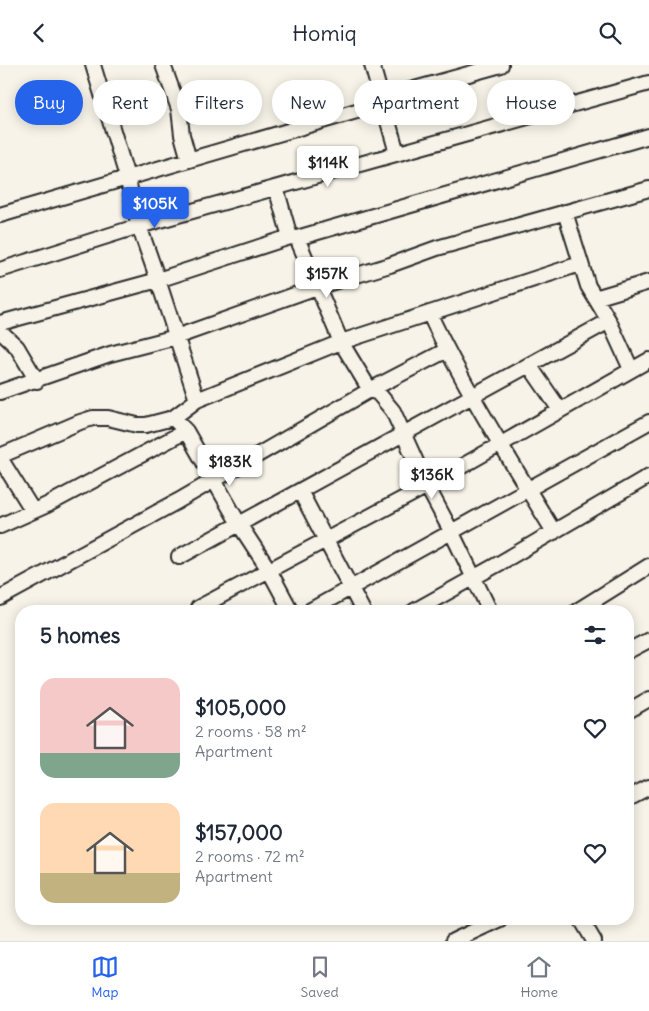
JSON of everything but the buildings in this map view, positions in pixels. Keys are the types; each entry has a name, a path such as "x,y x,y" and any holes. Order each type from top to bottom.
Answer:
{"street":[{"path":"164,65 178,109 182,135 189,160"},
{"path":"372,65 377,80"},
{"path":"452,80 501,65"},
{"path":"96,66 139,226 197,400"},
{"path":"0,270 139,226 649,83"},
{"path":"0,215 354,110"},
{"path":"389,125 397,153"},
{"path":"0,323 158,280 294,238 649,136"},
{"path":"276,188 294,238 341,342 370,390 378,393 393,411 427,486 487,605"},
{"path":"0,392 37,381 110,354 176,337 317,287 390,265 437,248 493,234 649,189"},
{"path":"565,212 588,286 609,321 631,369"},
{"path":"33,511 0,457 80,422 93,419 108,418 137,425 146,425 173,418 197,400 341,342 580,264"},
{"path":"595,298 649,282"},
{"path":"429,313 499,445 554,531"},
{"path":"179,557 609,321"},
{"path":"0,331 17,347 37,381"},
{"path":"0,598 215,479 370,390 447,350"},
{"path":"202,605 427,486 649,360"},
{"path":"529,365 560,410"},
{"path":"173,418 186,431 288,605"},
{"path":"320,605 649,421"},
{"path":"0,526 33,511 186,431"},
{"path":"424,605 649,476"},
{"path":"300,491 360,605"},
{"path":"587,605 649,566"},
{"path":"634,648 649,640"},
{"path":"634,708 649,699"},
{"path":"634,795 649,787"},
{"path":"453,941 487,925"},
{"path":"583,925 588,939"}]}
